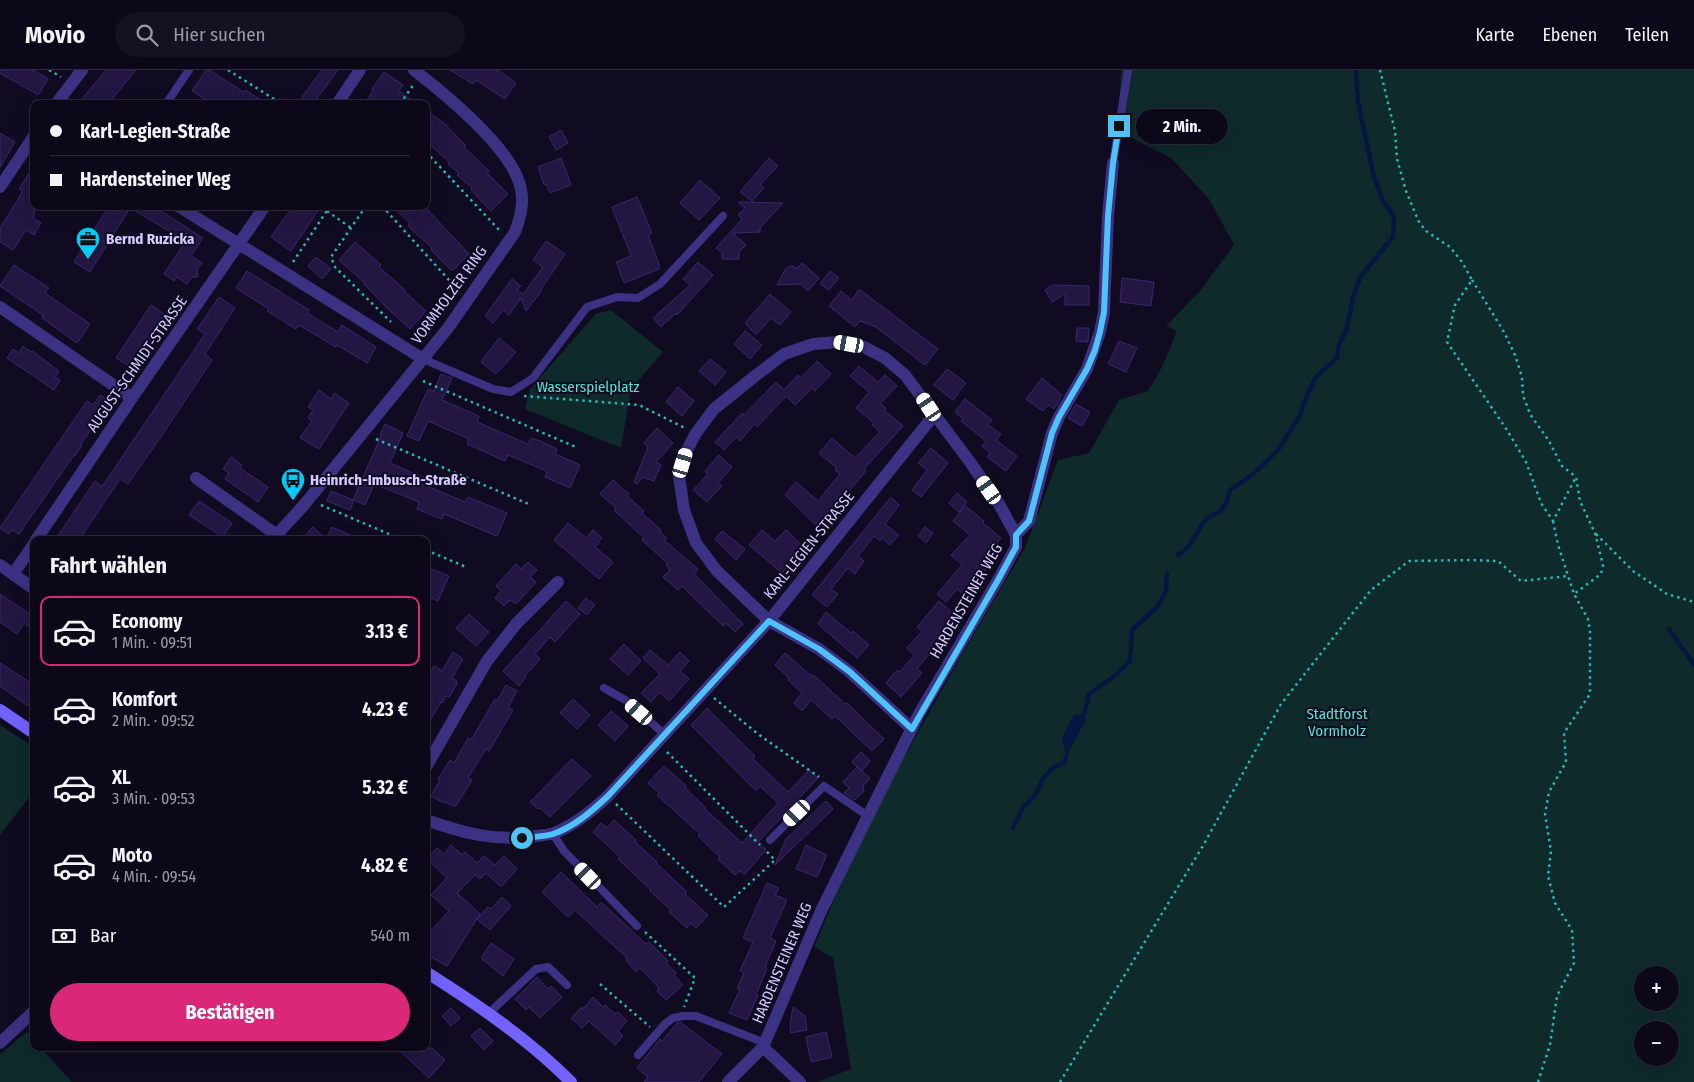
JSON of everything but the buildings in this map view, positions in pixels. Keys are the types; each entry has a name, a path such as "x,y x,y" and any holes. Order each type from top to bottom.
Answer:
{"main road":[{"path":"0,710 30,731"},
{"path":"430,975 524,1039 571,1082"}],"street":[{"path":"59,100 82,70"},
{"path":"340,100 360,70"},
{"name":"VORMHOLZER RING","path":"275,536 363,433 448,328 515,232 521,216 521,189 517,176 502,154 439,89 417,72"},
{"path":"0,187 30,142"},
{"name":"HARDENSTEINER WEG","path":"728,1082 764,1045 821,911 868,816 912,729 1016,547 1016,535 1029,521 1052,433 1059,417 1087,369 1100,332 1104,312 1108,216 1113,163"},
{"path":"184,210 423,358"},
{"name":"AUGUST-SCHMIDT-STRASSE","path":"39,536 262,210"},
{"path":"0,307 132,398"},
{"path":"912,729 850,672 819,649 769,621 716,571 696,543 684,510 679,476 687,450 696,433 714,409 784,354 813,344 830,342 860,346 885,358 905,375 994,497 1016,535"},
{"name":"KARL-LEGIEN-STRASSE","path":"430,821 459,832 491,838 522,838 553,834 589,814 608,796 769,621 934,415"},
{"name":"VORMHOLZER RING","path":"196,478 273,536"},
{"path":"13,574 30,550"},
{"path":"0,565 30,586"},
{"path":"430,760 487,661 516,624 558,582"},
{"path":"0,1044 30,1015"},
{"path":"764,1045 800,1082"}],"lane":[{"path":"169,100 189,70"},
{"name":"HARDENSTEINER WEG","path":"1113,163 1128,70"},
{"path":"423,358 493,389 511,392 533,378 587,307 616,297 638,298 660,284 723,216"},
{"path":"604,688 626,700 660,738"},
{"path":"770,840 824,786 868,816"},
{"path":"553,834 564,851 637,926"},
{"path":"488,1013 536,969 548,967 567,985"},
{"path":"638,1055 668,1021 683,1016 696,1016 764,1045"}],"path":[{"path":"228,70 276,100"},
{"path":"1380,70 1395,131 1398,159 1406,192 1419,222 1426,230 1450,247 1462,262 1516,355 1522,377 1523,395 1530,414 1549,441 1562,466 1576,477 1580,500 1595,533 1603,565 1601,574 1574,594"},
{"path":"402,100 417,72"},
{"path":"430,156 509,241"},
{"path":"363,210 331,257 333,263 394,325"},
{"path":"386,210 467,300"},
{"path":"292,262 327,211 351,228"},
{"path":"1472,280 1455,305 1448,342 1507,430 1526,462 1541,503 1553,521 1568,576 1574,594 1588,619 1590,632 1590,694 1564,733 1566,762 1549,792 1545,814 1551,851 1548,876 1555,903 1572,930 1574,963 1557,996 1550,1044 1538,1082"},
{"path":"424,382 578,448"},
{"path":"528,397 638,406 696,433"},
{"path":"363,433 531,505"},
{"path":"1553,521 1576,477"},
{"path":"308,499 394,536"},
{"path":"1595,533 1633,571 1667,594 1694,602"},
{"path":"430,552 466,566"},
{"path":"1060,1082 1204,844 1282,704 1371,590 1409,561 1498,561 1521,581 1568,576"},
{"path":"705,691 758,734 809,769"},
{"path":"608,796 724,908 775,860 660,738"},
{"path":"637,926 650,935 695,978 684,1006 683,1016"},
{"path":"600,984 638,1018 658,1032"}],"green space":[{"name":"Stadtforst Vormholz","path":"1121,70 1694,70 1694,1082 817,1082 851,1069 833,958 814,947 836,895 888,786 1025,548 1058,460 1089,453 1119,400 1148,391 1162,367 1177,331 1166,326 1200,291 1234,245 1209,199 1171,158 1118,131"},
{"name":"Wasserspielplatz","path":"611,310 663,352 631,389 621,448 525,409 530,389 596,314"},
{"path":"0,725 30,744 30,796 0,835"},
{"path":"27,1032 30,1035 30,1051 44,1051 72,1082 0,1082 0,1054"}],"water":[{"path":"1074,714 1084,714 1087,718 1066,757 1062,738"}],"waterway":[{"path":"1178,555 1190,545 1205,521 1220,512 1227,501 1230,490 1253,474 1278,450 1300,415 1316,377 1337,358 1339,344 1346,331 1354,294 1361,276 1393,237 1394,216 1383,201 1374,177 1358,102 1356,70"},
{"path":"1084,714 1089,694 1117,674 1130,661 1132,630 1157,607 1166,591 1167,574"},
{"path":"1669,629 1694,665"},
{"path":"1013,828 1023,807 1035,796 1044,777 1054,767 1064,763 1066,757"}],"place":[{"name":"Bernd Ruzicka","path":"88,260"},
{"name":"Heinrich-Imbusch-Straße","path":"293,501"}],"route":[{"path":"522,838 553,834 589,814 608,796 769,621 819,649 850,672 912,729 1016,547 1016,535 1029,521 1052,433 1059,417 1087,369 1095,350 1104,312 1108,216 1119,126"}]}
